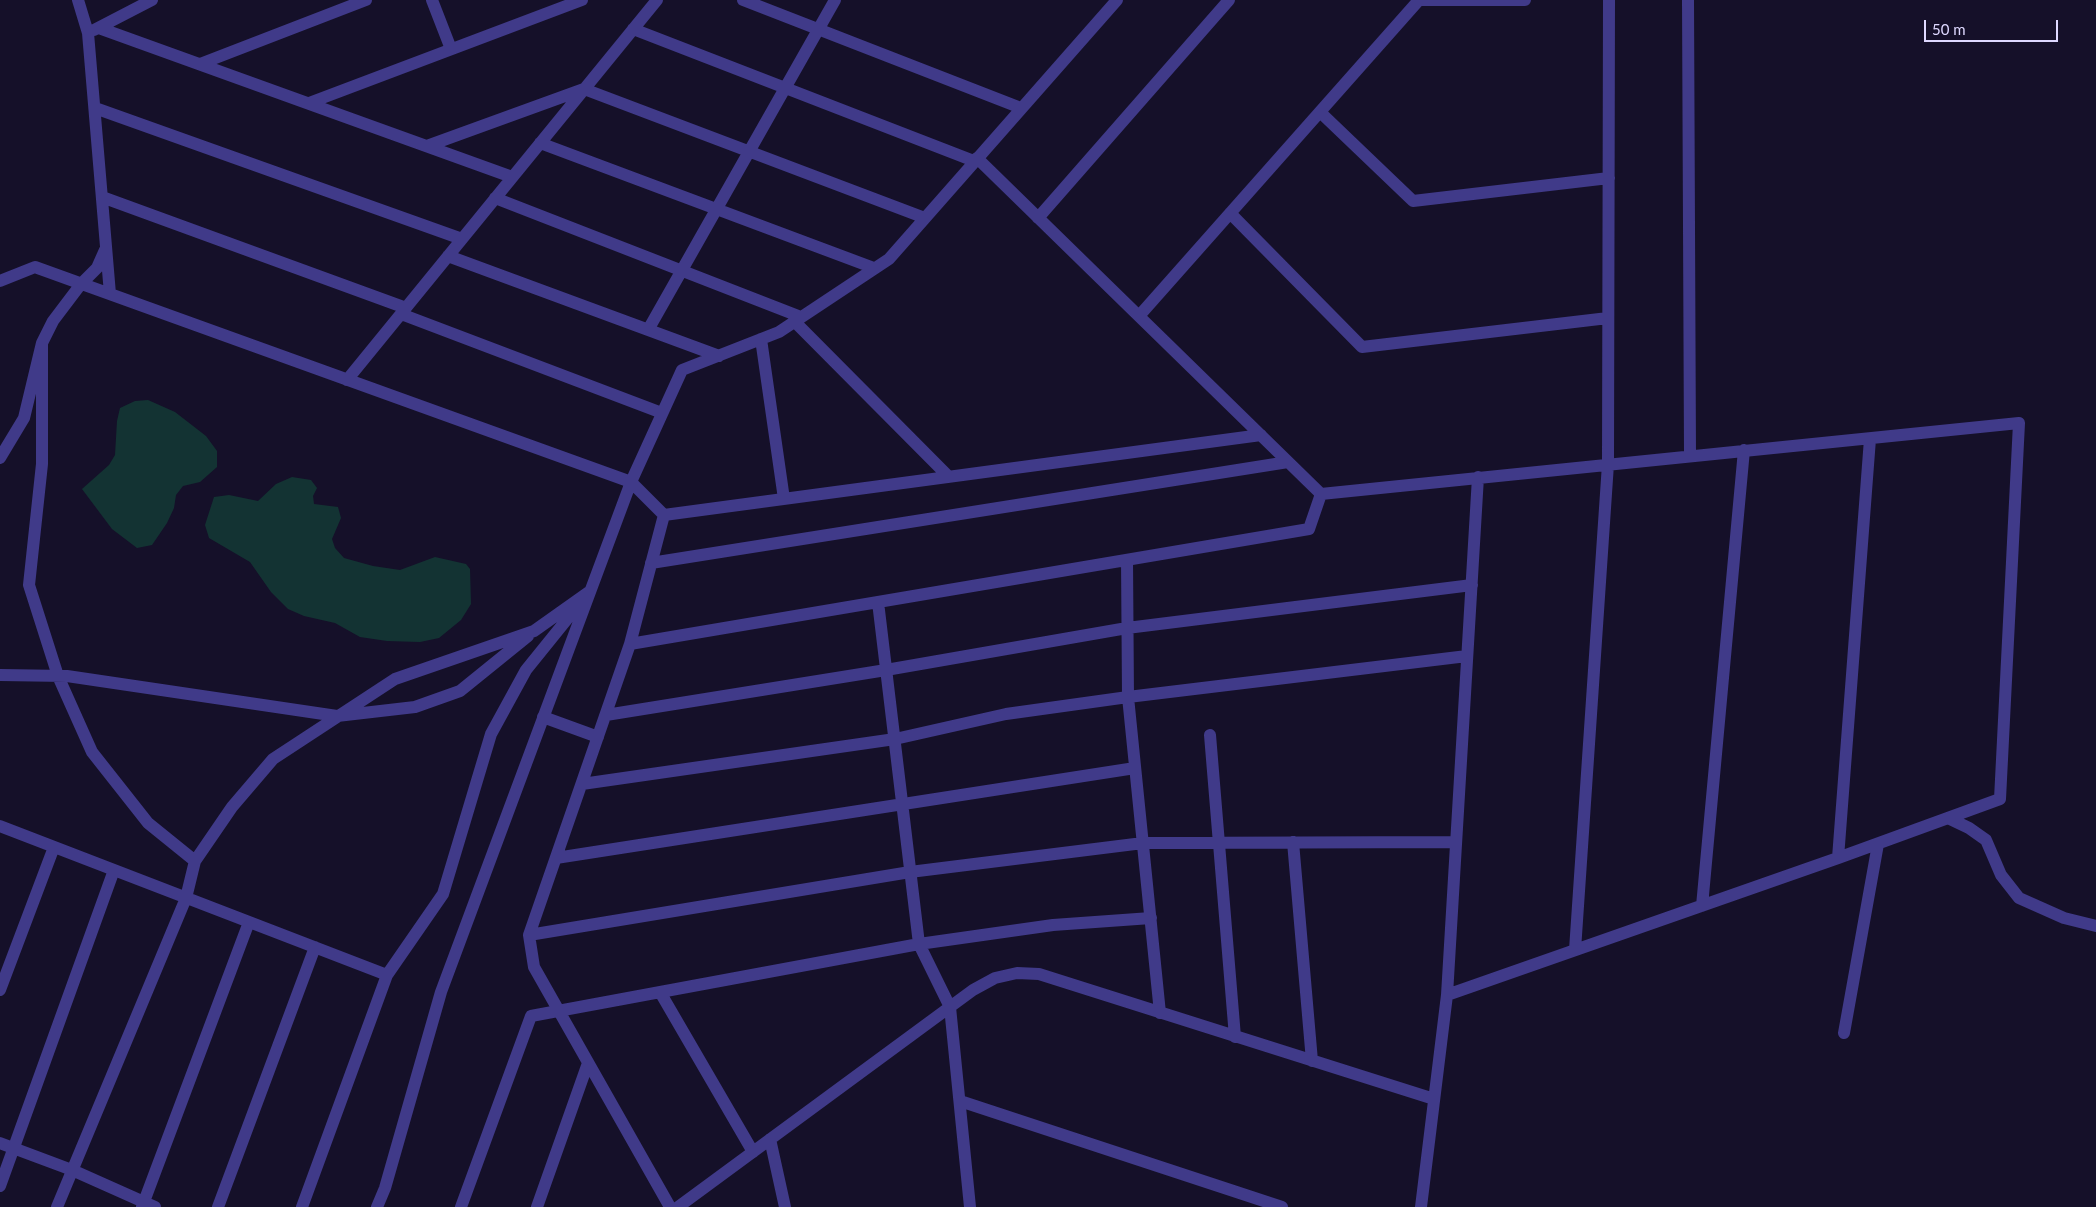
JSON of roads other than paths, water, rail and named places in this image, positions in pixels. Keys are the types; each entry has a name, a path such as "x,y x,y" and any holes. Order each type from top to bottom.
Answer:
{"street":[{"path":"78,0 94,31 94,108 110,294"},
{"path":"94,31 152,0"},
{"path":"200,64 366,0"},
{"path":"432,0 452,49"},
{"path":"309,103 582,0"},
{"path":"347,380 656,0"},
{"path":"743,0 1021,108"},
{"path":"648,330 835,0"},
{"path":"377,1207 385,1188 441,992 631,482 682,370 779,332 889,259 1116,0"},
{"path":"1038,218 1229,0"},
{"path":"1138,316 1418,0 1525,0"},
{"path":"1575,950 1608,464 1609,0"},
{"path":"1688,0 1690,456"},
{"path":"633,29 976,160 1321,494"},
{"path":"94,31 200,64 512,177"},
{"path":"427,146 584,89 925,218"},
{"path":"94,108 462,239"},
{"path":"1320,112 1413,201 1608,178"},
{"path":"540,143 874,268"},
{"path":"102,197 403,311 662,413"},
{"path":"495,198 682,271 798,320 950,477"},
{"path":"1230,213 1362,347 1608,318"},
{"path":"0,458 24,418 42,343 53,321 81,284 97,268 106,247"},
{"path":"448,256 718,356"},
{"path":"0,280 35,267 631,482 664,515"},
{"path":"762,339 784,499"},
{"path":"42,343 42,464 29,586 58,676 92,752 148,822 196,861"},
{"path":"1321,494 2019,423 2000,799 1878,844 1447,995"},
{"path":"664,515 1261,435"},
{"path":"1838,858 1870,439"},
{"path":"1702,906 1744,450"},
{"path":"651,563 1288,462"},
{"path":"1421,1207 1447,995 1478,477"},
{"path":"630,644 1308,529 1321,494"},
{"path":"664,515 630,644 529,935 534,967 670,1207"},
{"path":"1126,560 1128,697 1160,1013"},
{"path":"606,714 886,670 1127,628 1472,585"},
{"path":"1,674 58,676 338,716 415,707 460,691 534,631 589,592"},
{"path":"302,1207 388,975 443,894 490,734 526,670 589,592"},
{"path":"878,602 919,944 950,1006 970,1207"},
{"path":"57,1207 186,898 196,861 232,807 274,759 395,679 534,631"},
{"path":"582,784 894,739 1006,714 1128,697 1467,656"},
{"path":"543,717 598,737"},
{"path":"1210,735 1235,1036"},
{"path":"556,858 1135,768"},
{"path":"1948,818 1969,828 1986,840 2001,875 2018,898 2064,918 2096,926"},
{"path":"0,826 388,975"},
{"path":"1293,842 1312,1061"},
{"path":"529,935 910,872 1143,843 1456,842"},
{"path":"1844,1032 1878,844"},
{"path":"0,990 54,847"},
{"path":"0,1186 114,870"},
{"path":"461,1207 531,1016 919,944 1053,925 1151,918"},
{"path":"0,1143 72,1170 147,1205 249,922"},
{"path":"218,1207 315,948"},
{"path":"678,1207 973,990 995,978 1017,973 1039,974 1434,1099"},
{"path":"660,992 753,1152"},
{"path":"537,1207 588,1063"},
{"path":"960,1100 1282,1207"},
{"path":"770,1139 785,1207"}]}
